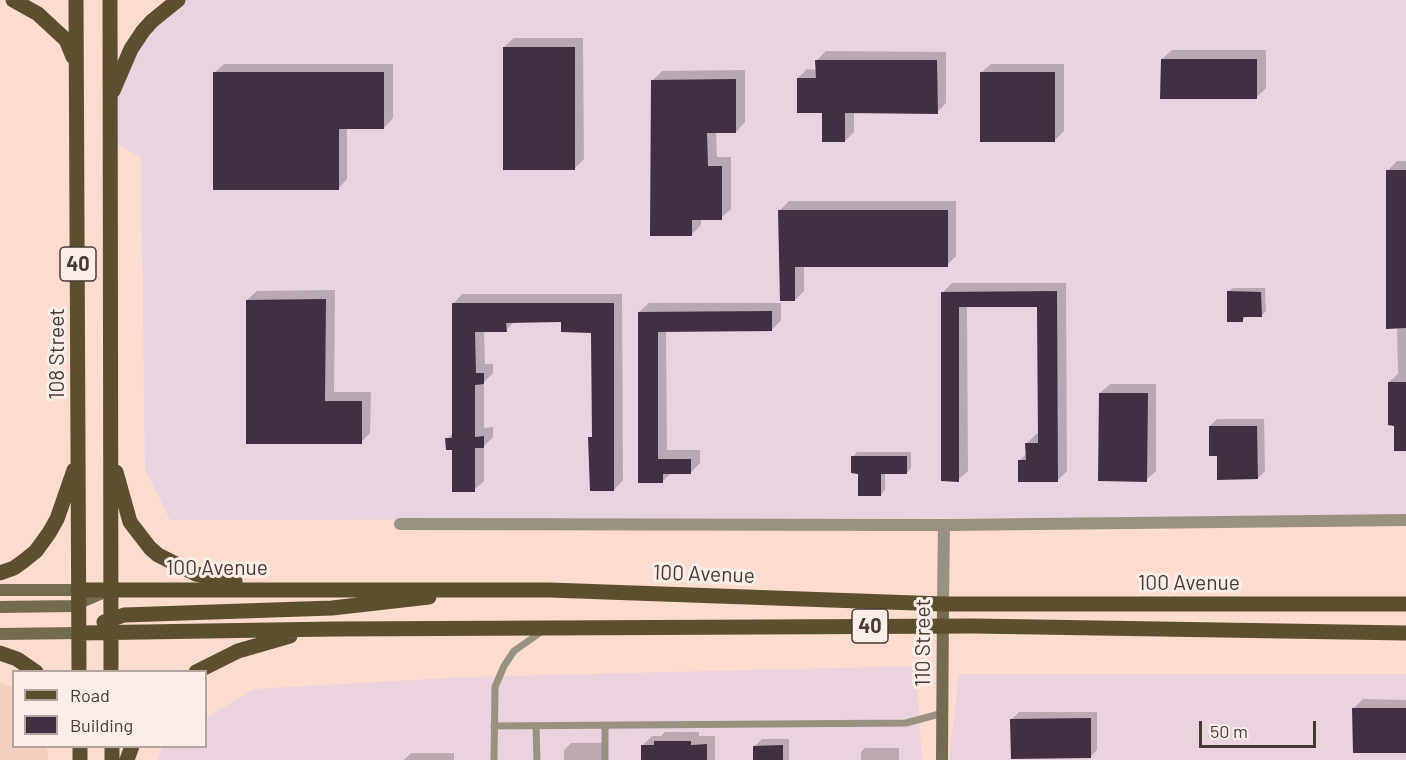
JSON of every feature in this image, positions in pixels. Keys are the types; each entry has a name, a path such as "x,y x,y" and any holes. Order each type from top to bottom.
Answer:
{"main road":[{"path":"13,0 38,14 66,40 77,72"},
{"name":"108 Street","path":"76,0 79,670"},
{"name":"40","path":"110,0 111,625"},
{"path":"111,97 131,49 143,31 178,0"},
{"path":"0,573 14,568 25,560 36,551 49,534 57,519 78,456"},
{"path":"111,456 130,522 144,542 158,555 196,574 273,588"},
{"name":"100 Avenue","path":"0,590 79,597 111,588 273,588 550,590 943,604 1406,604"},
{"path":"111,670 111,625 124,615 332,608 448,595 550,590"},
{"path":"0,607 79,597"},
{"name":"110 Street","path":"942,760 943,604"},
{"name":"40","path":"79,633 111,625 334,629 944,626 1406,633"},
{"path":"200,670 238,651 272,640 334,629"},
{"path":"0,634 79,633"},
{"path":"0,653 16,659 33,670"}],"street":[{"path":"400,524 944,525 1406,520"},
{"name":"110 Street","path":"943,604 944,525"}],"lane":[{"path":"494,760 495,687 504,666 514,651 548,628"},
{"path":"494,726 906,723 943,713"},
{"path":"605,725 605,760"},
{"path":"536,726 537,760"}],"shaded area":[{"path":"178,0 1406,0 1406,517 170,520 145,469 141,157 111,141 111,97 131,49"},
{"path":"916,666 922,760 158,760 162,748 207,748 207,717 254,689 466,677"},
{"path":"959,674 1406,674 1406,760 949,760"},
{"path":"0,682 12,687 12,748 47,748 48,760 0,760"}],"building":[{"path":"503,47 575,47 575,170 503,170"},
{"path":"1161,59 1257,59 1257,99 1160,99"},
{"path":"815,60 937,60 938,114 845,113 845,142 822,142 822,113 797,113 797,78 816,78"},
{"path":"213,72 384,72 384,129 339,129 339,190 213,190"},
{"path":"980,72 1055,72 1055,142 980,142"},
{"path":"736,79 736,133 707,133 708,166 722,166 722,220 692,220 692,236 650,236 651,80"},
{"path":"1386,170 1406,170 1406,328 1386,329"},
{"path":"778,210 948,210 948,267 795,267 795,301 780,301"},
{"path":"1057,291 1058,482 1018,482 1018,460 1026,460 1025,443 1038,443 1037,307 959,307 959,482 941,481 941,292"},
{"path":"1227,291 1261,292 1262,317 1243,317 1243,322 1227,322"},
{"path":"326,299 325,401 362,401 362,444 246,444 246,300"},
{"path":"452,303 614,303 614,491 590,491 588,437 592,437 591,333 561,332 561,322 506,323 507,332 475,332 476,373 484,373 484,384 475,385 475,437 484,436 484,448 475,448 475,492 452,492 452,450 446,450 445,438 452,438"},
{"path":"772,311 772,331 658,332 658,459 691,459 691,474 663,474 663,483 638,483 638,312"},
{"path":"1388,382 1406,382 1406,451 1394,451 1394,426 1388,425"},
{"path":"1099,393 1148,393 1147,482 1098,481"},
{"path":"1209,426 1257,426 1258,479 1217,480 1217,456 1209,456"},
{"path":"851,456 907,456 907,474 881,474 881,496 858,496 858,474 851,473"},
{"path":"1352,708 1406,708 1406,753 1353,753"},
{"path":"1091,718 1091,758 1011,759 1010,719"},
{"path":"654,741 691,741 691,745 707,744 707,760 641,760 641,745 654,745"},
{"path":"783,745 783,760 753,760 753,746"}]}
